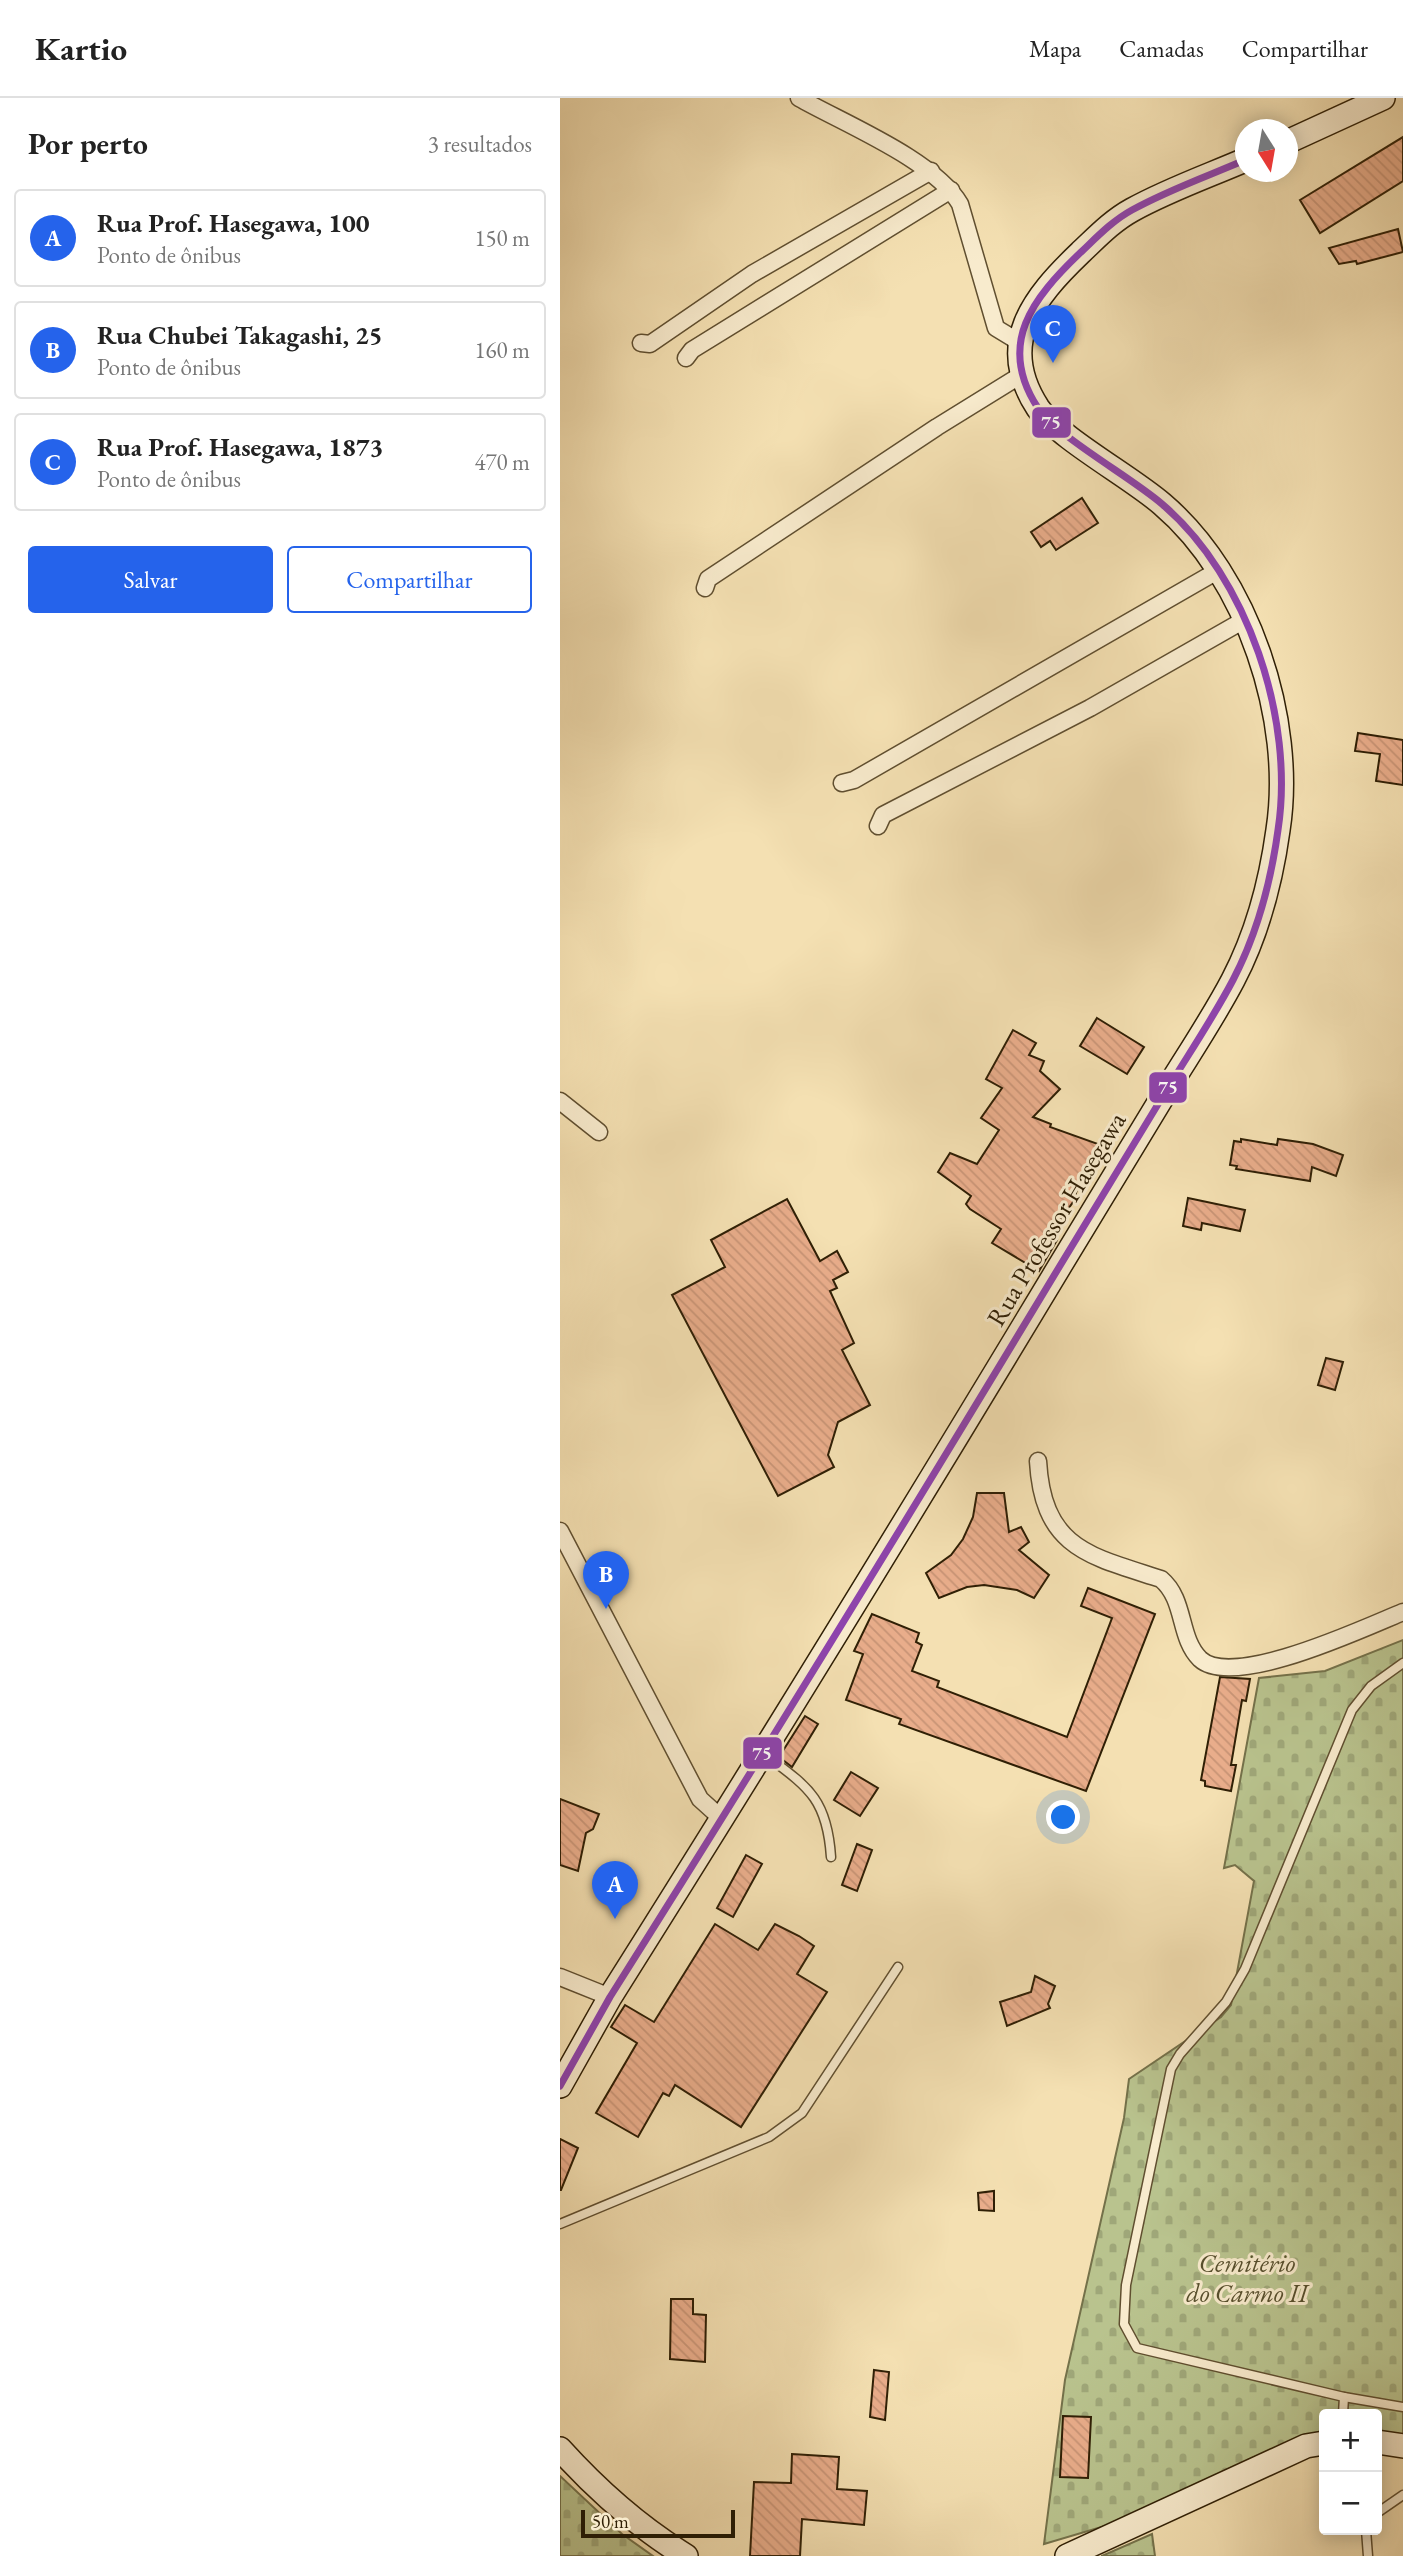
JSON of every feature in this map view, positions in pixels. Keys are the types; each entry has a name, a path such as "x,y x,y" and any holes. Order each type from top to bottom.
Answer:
{"street":[{"path":"799,98 932,171 951,190 960,204 996,328 1019,342"},
{"path":"1298,137 1383,98"},
{"name":"Rua Professor Hasegawa","path":"560,2086 610,1997 1234,978 1261,913 1276,843 1283,792 1280,734 1246,619 1219,570 1181,521 1162,503 1058,428 1041,412 1021,376 1019,342 1030,311 1057,275 1110,225 1150,201 1235,164"},
{"path":"641,343 650,344 752,274 932,171"},
{"path":"686,358 692,350 951,190"},
{"path":"705,588 708,579 937,427 1021,376"},
{"path":"842,783 854,780 1084,651 1219,570"},
{"path":"878,826 883,815 1090,708 1246,619"},
{"path":"560,1101 599,1132"},
{"path":"1038,1461 1044,1499 1052,1521 1064,1536 1089,1555 1161,1578 1169,1585 1178,1600 1193,1648 1201,1660 1211,1665 1249,1666 1284,1659 1403,1612"},
{"path":"560,1531 701,1799 721,1818"},
{"path":"560,1977 610,1997"},
{"path":"1382,2443 1403,2446"},
{"path":"1067,2556 1093,2551 1306,2446 1319,2444"},
{"path":"560,2449 598,2490 647,2532 686,2556"}],"lane":[{"path":"1403,1663 1371,1686 1352,1710 1245,1969 1226,2002 1180,2053 1171,2069 1125,2285 1124,2324 1137,2348 1344,2398 1403,2407"},
{"path":"762,1752 808,1787 816,1799 824,1819 831,1857"},
{"path":"560,2224 769,2137 791,2124 802,2113 898,1966"},
{"path":"1343,2409 1344,2398"},
{"path":"1382,2510 1403,2495"},
{"path":"1366,2535 1368,2556"}],"green space":[{"name":"Cemitério do Carmo II","path":"1403,1640 1403,2438 1382,2436 1382,2409 1319,2409 1319,2439 1115,2523 1044,2544 1065,2380 1124,2118 1129,2079 1221,2017 1231,2005 1254,1881 1235,1865 1224,1868 1259,1678 1325,1671"},
{"path":"560,2476 622,2534 653,2556 560,2556"},
{"path":"1152,2534 1155,2556 1102,2556"}],"building":[{"path":"1403,137 1403,181 1320,233 1300,200"},
{"path":"1398,229 1403,252 1357,264 1356,261 1339,264 1329,248"},
{"path":"1082,498 1098,523 1056,550 1050,541 1041,547 1031,532"},
{"path":"1358,733 1403,740 1403,785 1376,781 1380,754 1355,751"},
{"path":"1097,1018 1144,1047 1127,1074 1080,1046"},
{"path":"1013,1030 1036,1043 1029,1055 1044,1061 1040,1071 1060,1089 1033,1117 1051,1124 1050,1127 1098,1144 1087,1173 1083,1172 1073,1202 1050,1235 1057,1240 1039,1271 992,1243 1001,1229 970,1209 966,1204 971,1196 938,1172 950,1153 977,1164 999,1130 981,1118 1002,1088 986,1079"},
{"path":"1241,1139 1277,1145 1278,1139 1313,1144 1343,1155 1336,1176 1312,1167 1310,1181 1236,1169 1237,1166 1230,1165 1234,1141 1241,1142"},
{"path":"1188,1198 1245,1210 1240,1231 1202,1223 1201,1230 1183,1226"},
{"path":"787,1199 820,1261 837,1251 848,1272 833,1280 837,1288 830,1291 854,1343 842,1350 870,1405 838,1422 828,1455 834,1467 778,1496 672,1295 725,1267 711,1240"},
{"path":"1326,1358 1343,1362 1335,1390 1318,1385"},
{"path":"977,1493 1004,1493 1009,1532 1021,1527 1029,1542 1019,1550 1049,1575 1034,1598 1017,1590 984,1585 967,1587 939,1598 926,1573 951,1555 963,1539 973,1517"},
{"path":"1088,1588 1155,1614 1086,1791 899,1724 901,1719 846,1700 863,1654 854,1651 872,1614 919,1633 916,1642 922,1645 912,1671 939,1681 937,1687 1067,1737 1112,1618 1081,1606"},
{"path":"1220,1677 1250,1679 1246,1701 1242,1700 1231,1765 1236,1765 1231,1791 1205,1786 1205,1781 1201,1780"},
{"path":"805,1716 818,1724 792,1767 779,1757"},
{"path":"851,1772 878,1788 860,1816 834,1800"},
{"path":"560,1799 599,1814 593,1829 586,1833 578,1871 560,1865"},
{"path":"857,1844 872,1850 857,1891 842,1885"},
{"path":"746,1855 762,1864 733,1917 717,1908"},
{"path":"715,1924 758,1950 775,1924 799,1936 814,1946 797,1974 827,1992 741,2127 675,2085 669,2096 663,2093 638,2137 596,2113 637,2043 611,2027 625,2005 654,2022"},
{"path":"1035,1976 1055,1986 1048,2004 1050,2008 1007,2026 1000,2002 1031,1992"},
{"path":"560,2139 578,2148 561,2190 560,2190"},
{"path":"994,2191 994,2211 979,2210 978,2193"},
{"path":"671,2299 693,2299 693,2314 706,2315 705,2362 670,2359"},
{"path":"874,2370 889,2372 885,2420 870,2417"},
{"path":"1063,2416 1091,2417 1088,2478 1060,2477"},
{"path":"792,2454 839,2457 837,2489 867,2491 864,2525 802,2519 800,2556 750,2556 754,2482 791,2483"}],"transit line":[{"name":"75","path":"560,2086 610,1997 836,1634 1208,1024 1242,962 1256,926 1267,888 1278,830 1281,787 1279,743 1259,653 1241,610 1219,570 1192,534 1162,504 1048,420 1026,385 1020,363 1020,343 1035,305 1063,270 1105,230 1125,214 1146,203 1235,164"}],"place":[{"name":"Rua Prof. Hasegawa, 1873","path":"1053,363"},
{"name":"Rua Chubei Takagashi, 25","path":"606,1609"},
{"name":"Rua Prof. Hasegawa, 100","path":"615,1919"}]}
